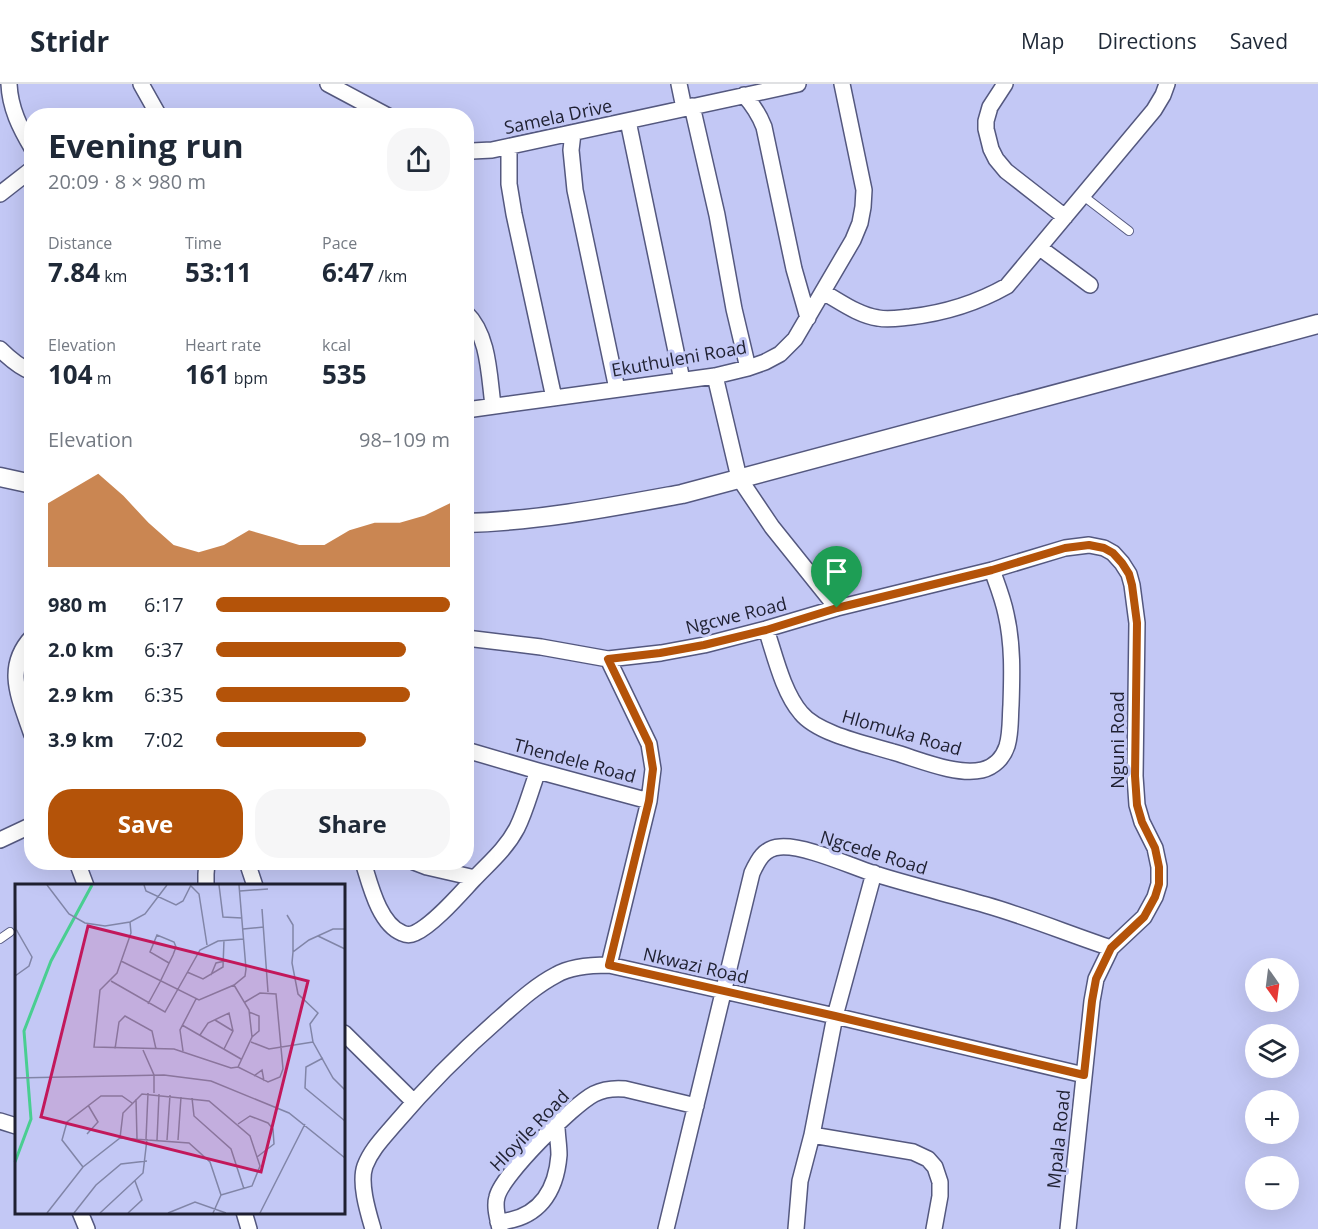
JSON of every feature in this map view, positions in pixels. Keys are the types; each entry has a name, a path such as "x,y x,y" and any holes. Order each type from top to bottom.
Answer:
{"street":[{"path":"9,84 14,115 24,133"},
{"path":"141,84 154,108"},
{"path":"328,84 373,108"},
{"path":"679,84 688,107 717,214 734,309 748,368"},
{"name":"Samela Drive","path":"474,151 509,147 798,84"},
{"name":"Ekuthuleni Road","path":"474,409 715,376 748,368 780,354 795,339 808,318 853,240 860,223 864,190 842,84"},
{"path":"1005,84 990,107 986,121 991,149 1006,171 1065,217"},
{"path":"823,292 860,313 892,319 922,316 960,308 990,296 1007,286 1154,110 1167,84"},
{"path":"744,95 752,104 764,127 794,269 808,318"},
{"path":"628,121 682,381"},
{"path":"573,133 571,150 575,190 617,389"},
{"path":"509,147 509,184 514,214 554,398"},
{"path":"0,194 24,176"},
{"path":"1040,248 1090,285"},
{"path":"474,323 482,337 493,405"},
{"path":"474,522 536,518 682,494 1318,324"},
{"path":"0,349 12,361 24,368"},
{"path":"715,376 739,478 772,527 837,608"},
{"path":"0,477 24,482"},
{"name":"Ngcwe Road","path":"474,639 540,647 608,659 671,651 766,630 837,608 992,570 1065,548 1089,545 1104,548 1113,553"},
{"name":"Nguni Road","path":"1111,948 1144,917 1159,884 1159,867 1155,848 1142,822 1137,805 1135,776 1137,623 1132,585 1129,574 1113,553"},
{"name":"Hlomuka Road","path":"766,630 791,697 800,713 811,723 863,743 948,768 971,772 984,770 1001,757 1007,747 1010,729 1011,645 1006,613 992,570"},
{"path":"24,647 16,664 18,694 24,712"},
{"path":"608,659 649,744 653,769 649,801"},
{"name":"Thendele Road","path":"474,752 649,801 609,965"},
{"path":"365,870 384,917 397,931 410,935 416,933 459,895 504,849 518,827 538,771"},
{"path":"0,840 24,829"},
{"name":"Ngcede Road","path":"724,992 752,873 758,860 765,852 773,848 794,848 988,906 1111,948"},
{"path":"80,870 86,884"},
{"path":"440,870 475,878"},
{"path":"796,1229 800,1181 812,1135 835,1016 874,873"},
{"name":"Mpala Road","path":"1068,1229 1092,1001 1096,979 1111,948"},
{"name":"Nkwazi Road","path":"373,1229 366,1206 364,1183 364,1168 372,1151 414,1102 484,1031 530,991 557,974 591,965 609,965 1084,1075"},
{"path":"666,1229 724,992"},
{"path":"345,1034 414,1102"},
{"name":"Hloyile Road","path":"499,1225 496,1197 502,1185 519,1164 580,1103 596,1093 615,1088 625,1089 696,1106"},
{"path":"0,1121 15,1126"},
{"path":"499,1225 528,1214 539,1207 546,1197 552,1186 559,1154 557,1126"},
{"path":"812,1135 913,1152 928,1159 935,1167 940,1182 934,1229"},
{"path":"81,1214 87,1229"},
{"path":"245,1214 249,1229"}],"lane":[{"path":"1082,195 1129,231"},
{"path":"0,939 10,932"}],"route":[{"path":"1089,545 1104,548 1113,553 1129,574 1137,623 1135,776 1137,805 1142,822 1155,848 1159,867 1159,884 1144,917 1111,948 1096,979 1084,1075 609,965 649,801 653,769 649,744 608,659 704,645 766,630 837,608 992,570 1065,548 1089,545"}]}
